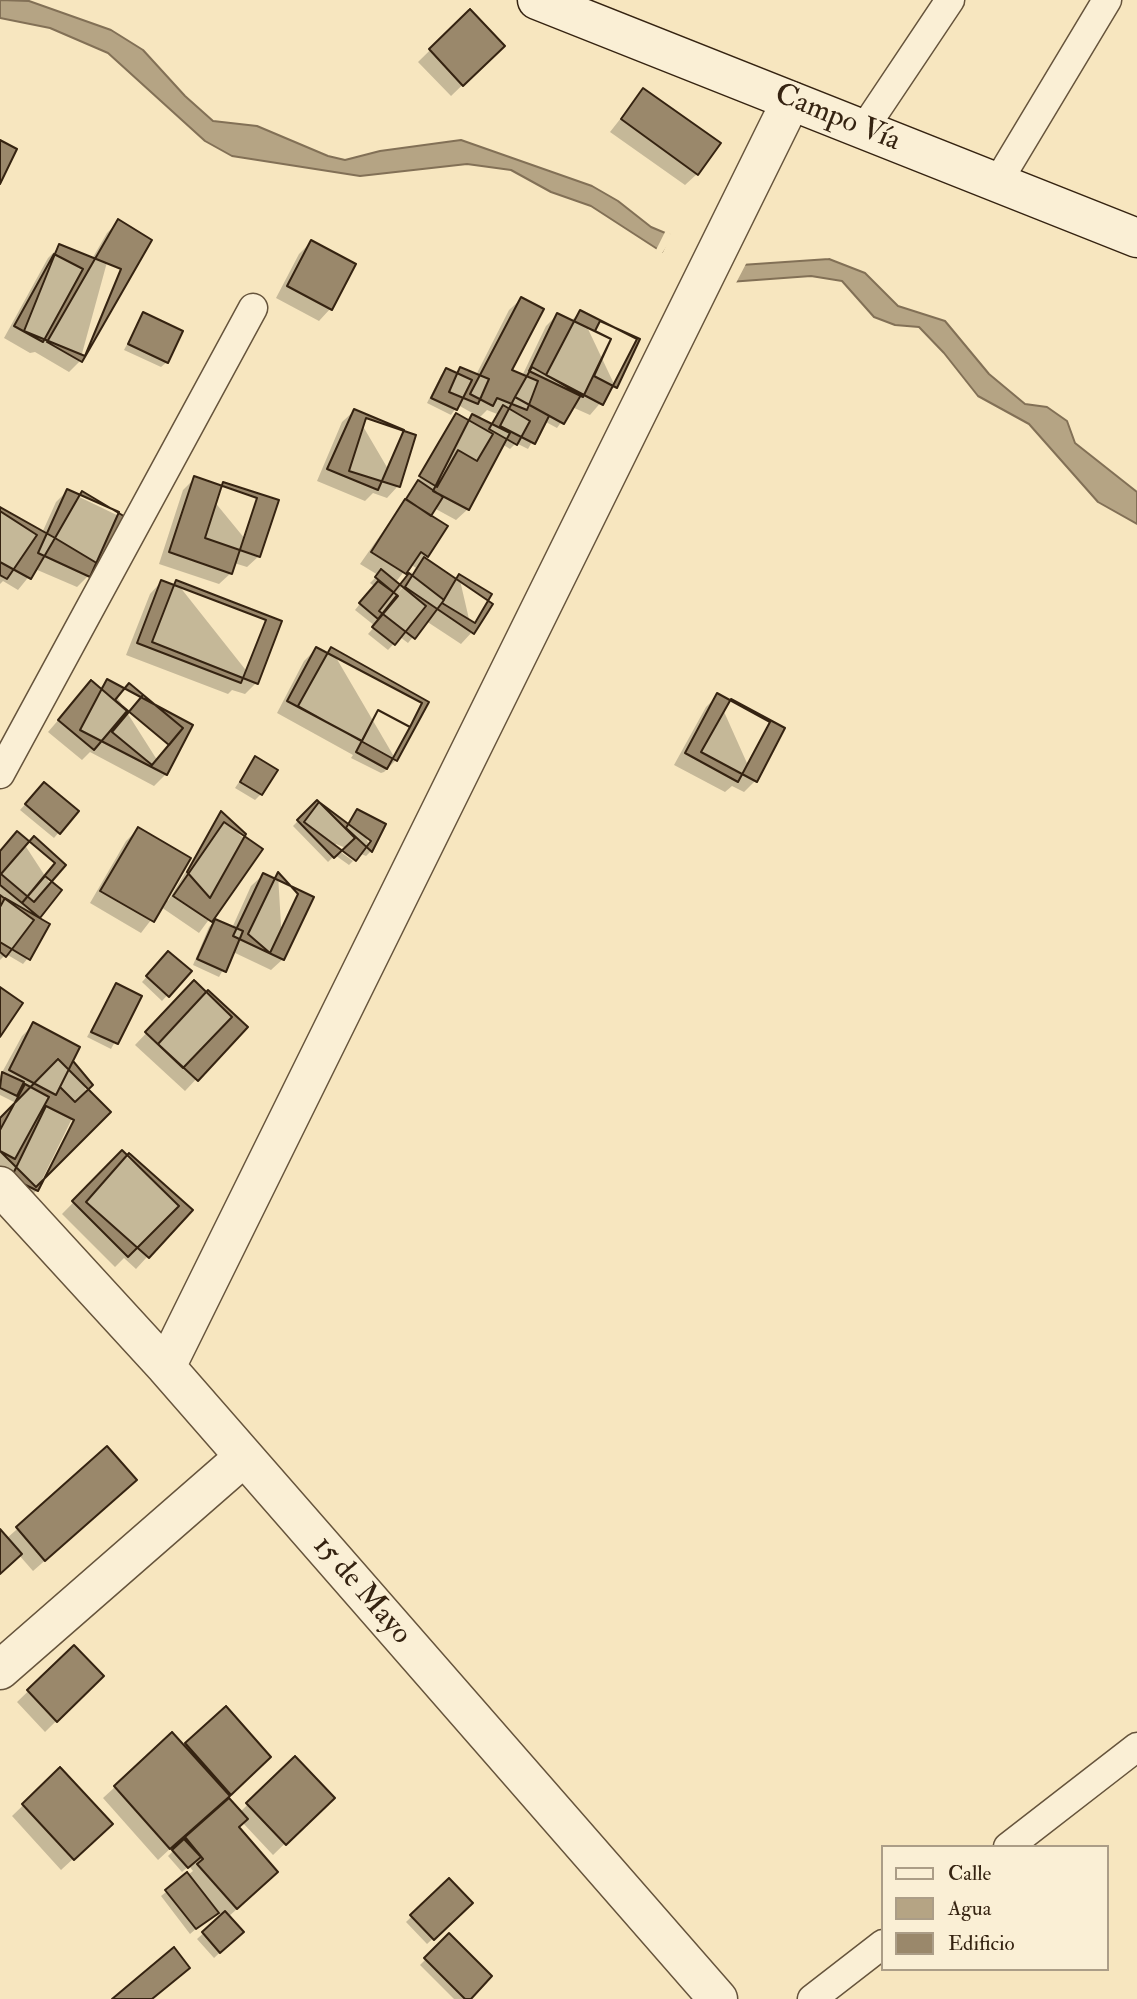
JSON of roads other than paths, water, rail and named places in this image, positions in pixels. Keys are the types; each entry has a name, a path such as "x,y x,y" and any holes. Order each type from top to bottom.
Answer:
{"street":[{"name":"Campo Vía","path":"537,0 1137,238"},
{"path":"166,1367 791,101"},
{"name":"15 de Mayo","path":"0,1186 166,1367 718,1999"},
{"path":"0,1671 244,1457"}],"lane":[{"path":"863,130 950,0"},
{"path":"998,183 1107,0"},
{"path":"0,774 253,308"},
{"path":"1011,1845 1137,1747"},
{"path":"813,1999 881,1946"}],"water":[{"path":"0,0 29,1 111,30 143,50 185,96 213,121 257,126 328,156 345,160 380,151 461,140 592,186 618,201 651,227 670,235 662,252 591,206 551,192 511,170 467,164 360,176 232,156 205,141 108,53 50,28 0,18"},
{"path":"829,259 865,273 898,306 945,321 989,374 1025,404 1047,407 1067,421 1075,443 1137,492 1137,524 1098,502 1029,424 978,396 944,353 919,327 895,325 874,317 842,281 811,276 729,282 741,265"}]}
